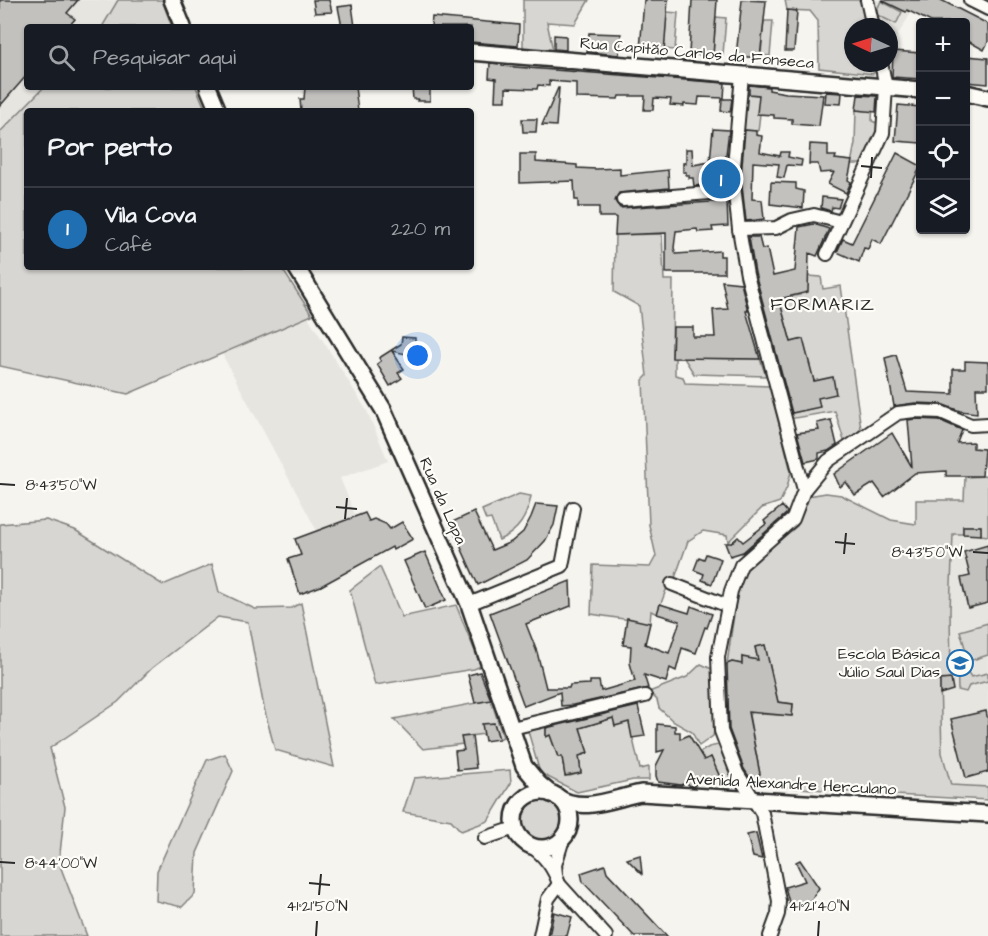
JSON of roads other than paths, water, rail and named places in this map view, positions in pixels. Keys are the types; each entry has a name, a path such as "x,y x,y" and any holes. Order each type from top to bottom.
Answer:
{"main road":[{"path":"172,0 182,24"},
{"name":"Rua Capitão Carlos da Fonseca","path":"474,52 916,90"},
{"path":"209,90 217,108"},
{"path":"970,94 988,98"},
{"name":"Rua da Lapa","path":"298,270 383,410 469,604 524,766 520,804"},
{"name":"Rua da Lapa","path":"524,766 539,784 554,796"},
{"name":"Avenida Alexandre Herculano","path":"554,796 567,803 594,804 641,793 988,814"},
{"path":"532,794 554,796 567,809 570,816 565,835 548,848 531,846 524,842 515,828 514,820 520,804 532,794"},
{"name":"Avenida Alexandre Herculano","path":"565,835 580,814 594,804"}],"street":[{"path":"867,0 871,18"},
{"path":"970,0 988,9"},
{"path":"827,254 882,133 886,87 883,72"},
{"path":"742,75 733,177 739,229 747,276 804,490"},
{"path":"623,200 734,191"},
{"path":"739,229 776,228 792,220 814,215 841,222"},
{"path":"770,936 778,914 779,901 762,813 737,773 720,731 718,657 731,591 741,565 793,519 804,490 828,460 898,413 941,412 971,425 988,424"},
{"path":"798,466 811,474 818,473"},
{"path":"469,604 562,566 573,508"},
{"path":"672,584 728,606"},
{"path":"512,728 645,696"},
{"path":"484,838 515,828"},
{"path":"540,936 548,899 557,879 555,865 565,835"},
{"path":"531,846 542,855 557,879 606,936"}],"place":[{"name":"Vila Cova","path":"721,179"},
{"name":"Escola Básica Júlio Saul Dias","path":"960,663"}],"district":[{"name":"FORMARIZ","path":"823,304"}]}
